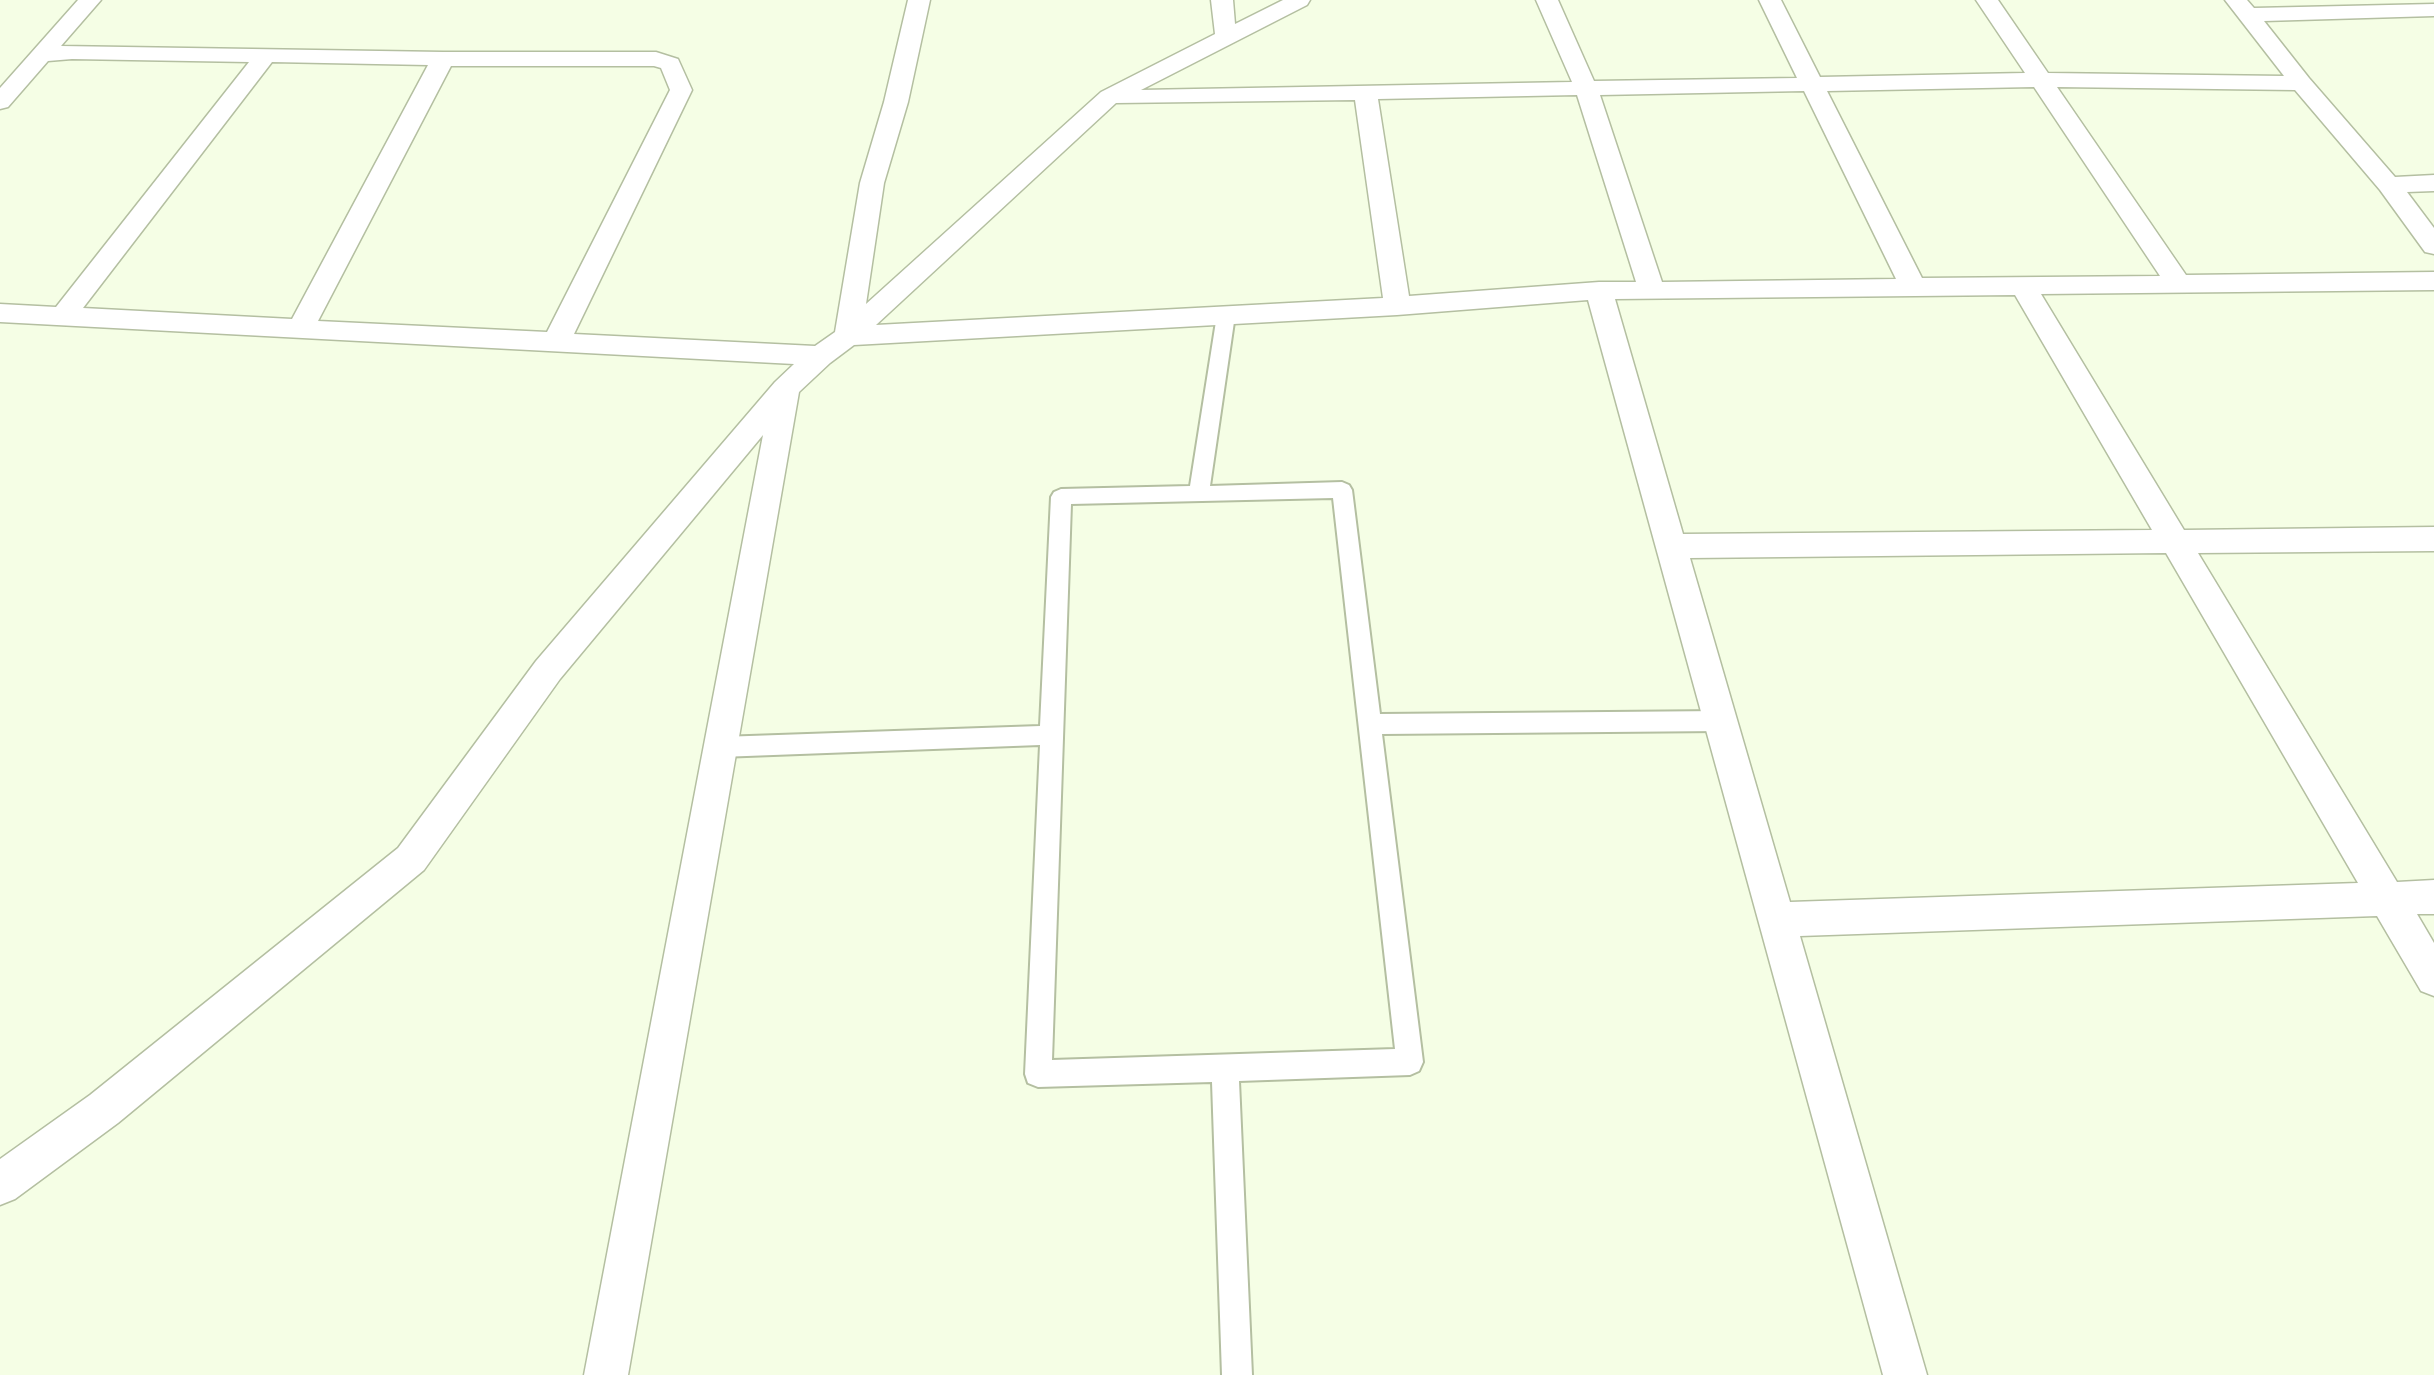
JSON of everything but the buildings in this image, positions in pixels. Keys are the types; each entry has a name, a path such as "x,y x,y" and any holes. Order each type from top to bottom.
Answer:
{"street":[{"path":"0,102 90,0"},
{"path":"849,336 872,183 896,102 920,0"},
{"path":"1222,0 1226,39"},
{"path":"0,1184 104,1109 411,859 548,670 785,389 820,356 849,336 1109,97 1299,0"},
{"path":"1547,0 1586,88 1652,291"},
{"path":"1770,0 1913,287"},
{"path":"1987,0 2179,284"},
{"path":"2243,7 2434,10"},
{"path":"2243,7 2301,83 2389,185 2434,246"},
{"path":"40,55 72,52 443,59 656,59 670,64 681,90 556,342"},
{"path":"63,316 266,55"},
{"path":"300,329 443,59"},
{"path":"1109,97 2042,80 2301,83"},
{"path":"1365,91 1397,306"},
{"path":"2389,185 2434,183"},
{"path":"849,336 1397,306 1599,291 2434,280"},
{"path":"2023,286 2434,978"},
{"path":"1599,291 1905,1375"},
{"path":"0,313 820,356"},
{"path":"606,1375 785,389"},
{"path":"1671,546 2434,540"},
{"path":"1777,920 2434,897"}],"lane":[{"path":"1199,494 1226,315"},
{"path":"1342,490 1410,1062 1038,1074 1061,497 1199,494 1342,490"},
{"path":"1370,724 1720,721"},
{"path":"720,747 1052,735"},
{"path":"1225,1068 1237,1375"}]}
